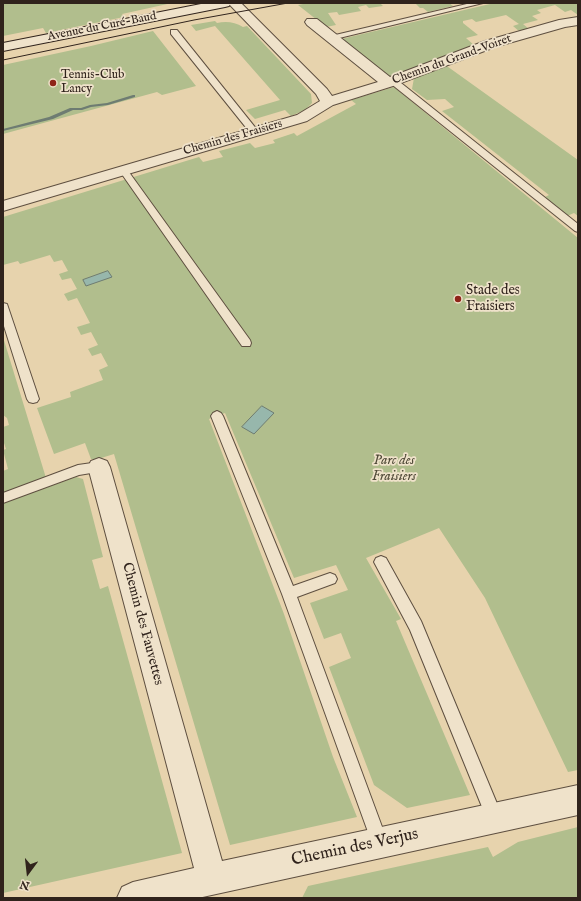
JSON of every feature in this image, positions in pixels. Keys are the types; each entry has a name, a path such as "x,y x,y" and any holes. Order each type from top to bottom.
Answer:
{"street":[{"name":"Avenue du Curé-Baud","path":"3,47 225,3"},
{"path":"234,3 322,92 328,102"},
{"path":"312,22 331,38 391,82"},
{"name":"Chemin du Grand-Voiret","path":"328,102 391,82 490,44 577,22"},
{"name":"Chemin des Fraisiers","path":"3,206 302,118 328,102"},
{"name":"Chemin des Fauvettes","path":"99,467 212,879"},
{"name":"Chemin des Verjus","path":"133,898 212,879 578,800"}],"lane":[{"path":"331,38 480,3"},
{"path":"174,32 255,133"},
{"path":"391,82 578,229"},
{"path":"123,170 246,343"},
{"path":"3,307 33,399"},
{"path":"217,416 289,594 380,843"},
{"name":"Chemin des Fauvettes","path":"3,498 78,470 99,467"},
{"path":"381,562 416,626 495,818"},
{"path":"289,594 330,579"}],"green space":[{"path":"3,3 172,3 122,14 124,17 46,33 43,28 3,36"},
{"path":"308,3 380,3 383,6 369,8 366,5 358,7 361,11 339,15 337,12 328,13 336,25 326,27 298,5"},
{"path":"415,3 449,3 453,6 428,12 423,8 420,8"},
{"path":"494,3 578,3 578,15 571,10 565,12 555,5 537,10 541,13 532,16 538,20 523,24 529,29 520,32 513,26 519,24 506,15 476,22 472,19 463,21 463,23 478,35 466,38 475,46 395,78 388,77 341,39"},
{"path":"215,21 217,23 230,22 243,27 247,26 311,94 312,103 305,110 291,116 285,110 255,119 246,110 280,100 215,26 196,31 191,25"},
{"path":"153,31 196,86 162,95 157,92 3,134 3,65"},
{"path":"444,64 578,160 578,216 574,213 567,216 545,197 549,195 442,111 454,107 445,99 427,100 412,89 414,78"},
{"name":"Parc des Fraisiers","path":"394,87 578,238 578,770 568,772 485,598 439,528 366,558 401,619 396,621 470,795 407,808 374,785 329,667 351,658 341,633 324,639 310,603 348,590 336,565 294,578 225,413 209,419 284,614 333,757 357,817 230,845 114,454 98,459 91,459 85,443 54,454 37,408 71,397 70,392 103,380 99,370 108,366 101,353 92,356 88,349 98,345 91,332 81,335 77,327 90,323 77,298 68,301 64,294 77,289 71,278 62,280 59,274 68,271 62,260 54,262 50,255 20,264 18,261 3,265 3,217 199,157 203,162 223,157 219,151 250,143 255,148 275,143 273,140 294,133 297,136 356,104 351,100"},
{"path":"3,337 46,478 3,493 3,471 8,469 3,450 6,449 3,440 3,427 9,425 7,418 3,415"},
{"path":"76,477 83,479 103,557 92,560 100,589 108,586 182,853 3,893 3,503"},
{"path":"578,827 578,898 302,898 308,886 488,847 493,857 518,842"}],"water":[{"path":"108,271 112,277 86,286 83,280"},
{"path":"262,406 274,413 254,434 242,427"}],"waterway":[{"path":"3,130 51,118 72,109 82,109 90,106 108,104 133,96"}],"tram line":[{"path":"3,60 194,20 288,3"}],"place":[{"name":"Tennis-Club Lancy","path":"53,83"},
{"name":"Stade des Fraisiers","path":"458,299"}]}
